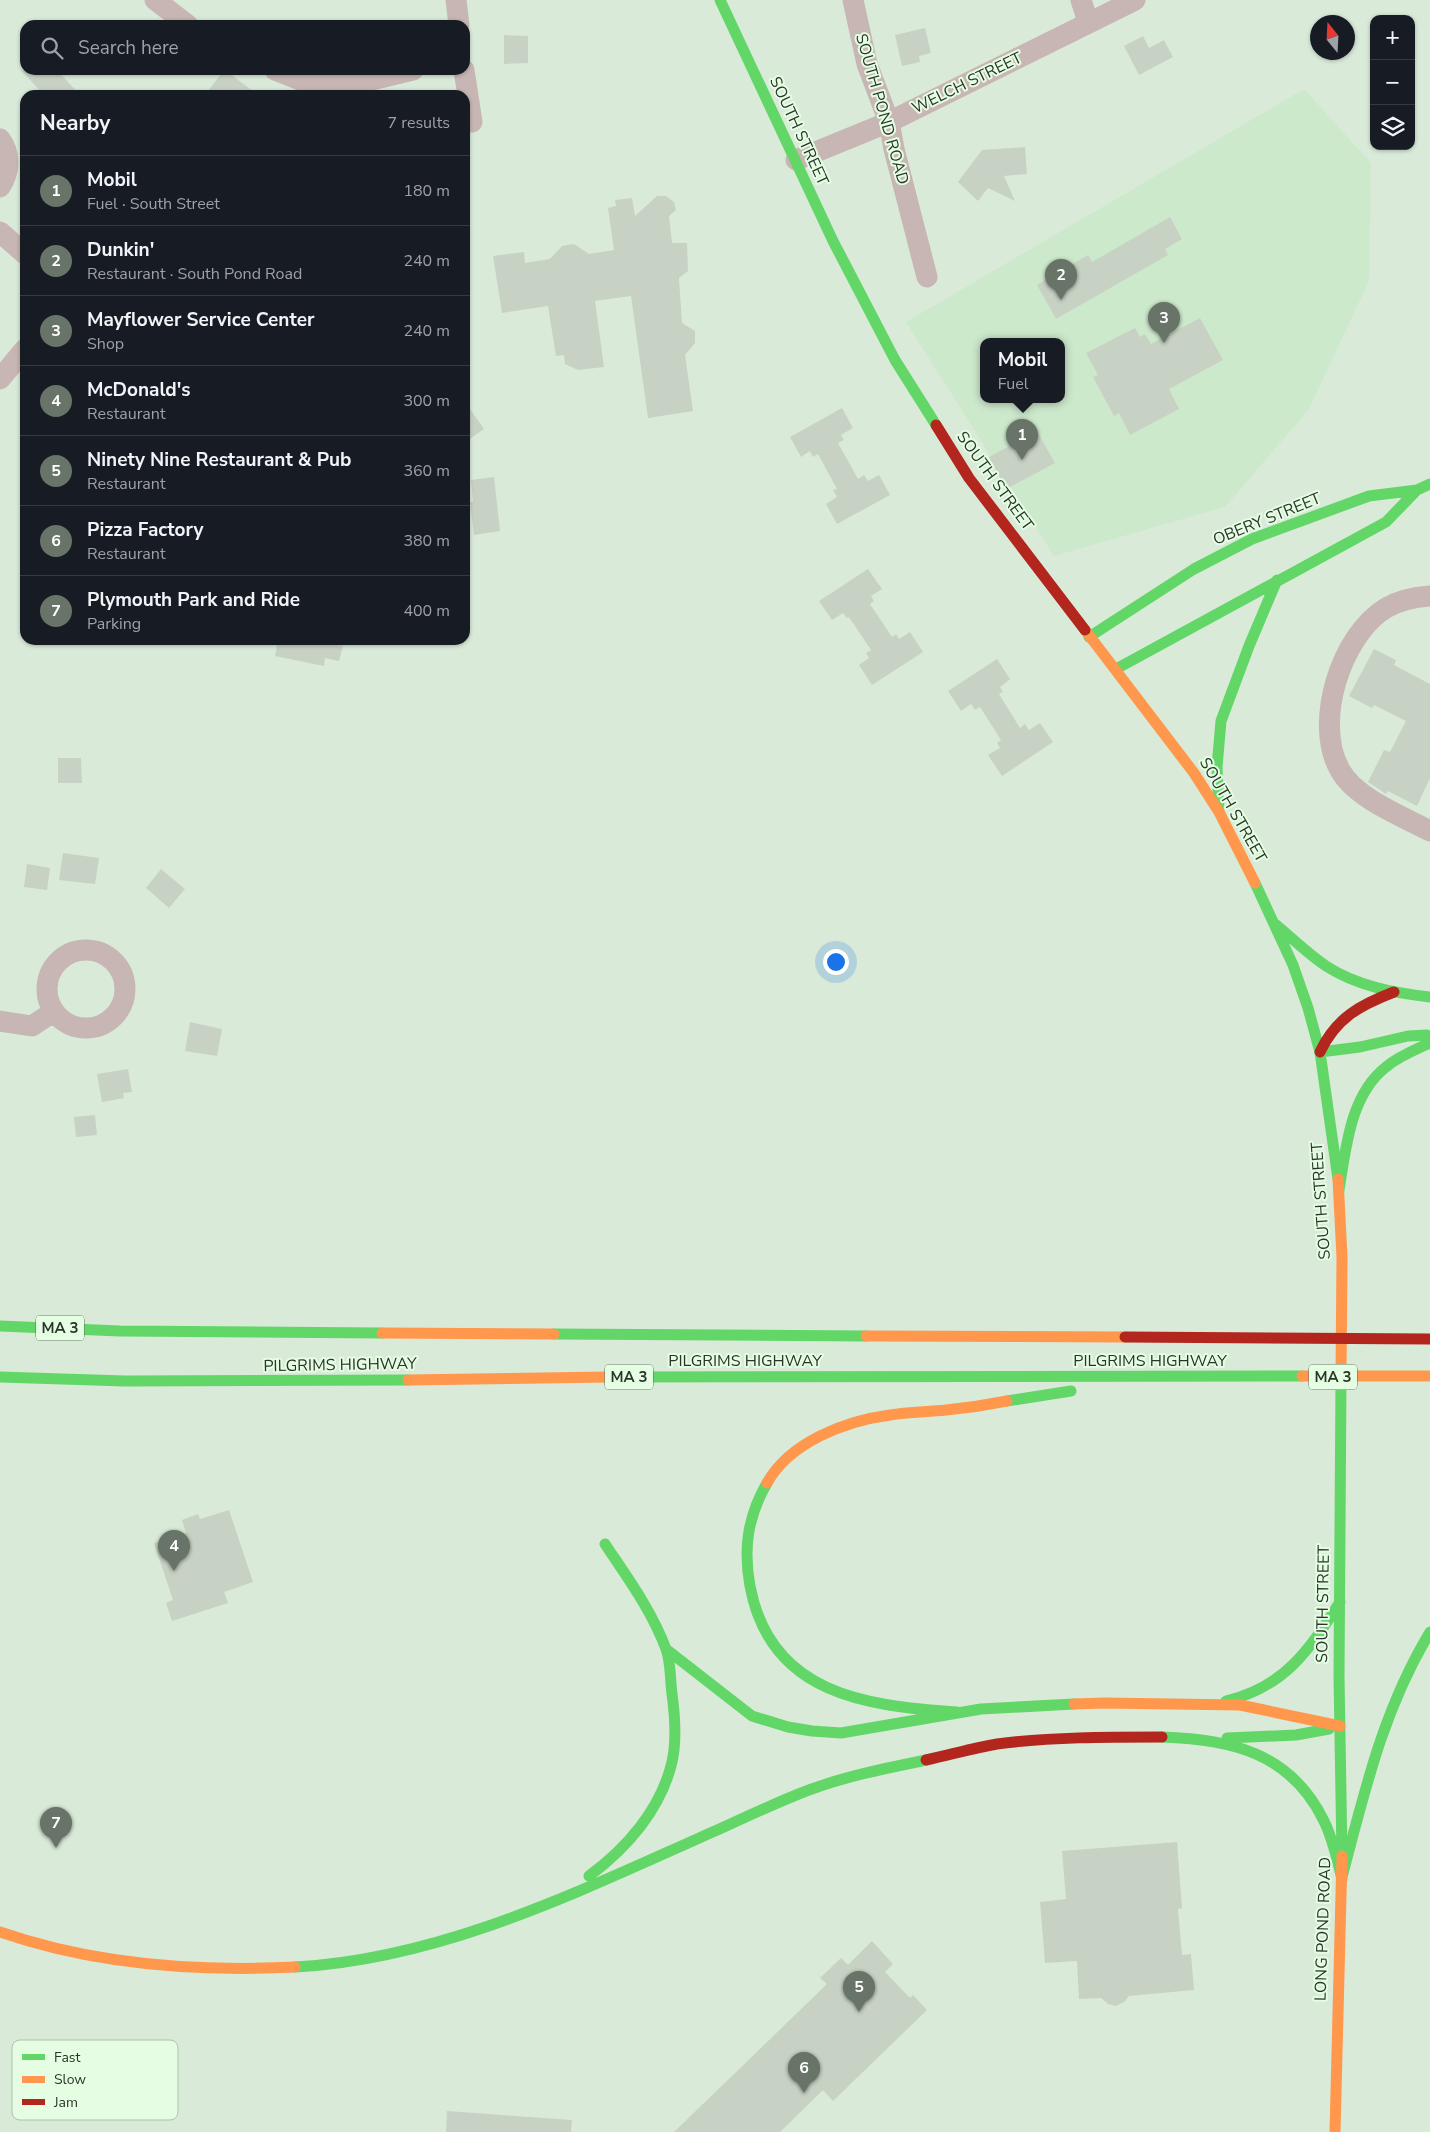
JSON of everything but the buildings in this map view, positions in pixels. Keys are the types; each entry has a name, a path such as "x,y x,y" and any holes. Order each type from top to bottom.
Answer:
{"main road":[{"name":"SOUTH STREET","path":"720,0 832,240 895,360 969,478 1194,773 1219,812 1275,924 1301,987 1320,1052 1339,1190 1342,1257 1340,1726"},
{"name":"OBERY STREET","path":"1089,637 1194,569 1252,539 1369,496 1417,490 1430,484"},
{"name":"OBERY STREET","path":"1116,669 1192,630 1277,580 1386,522 1417,490"},
{"path":"1219,812 1217,767 1221,721 1249,646 1277,580"},
{"path":"1275,924 1337,972 1366,984 1394,992 1430,997"},
{"path":"1320,1052 1330,1032 1347,1017 1366,1003 1394,992"},
{"path":"1320,1052 1360,1047 1408,1036 1430,1036"},
{"path":"1339,1190 1348,1135 1364,1089 1378,1072 1397,1059 1430,1043"},
{"name":"PILGRIMS HIGHWAY","path":"0,1326 120,1331 1430,1338"},
{"path":"1403,1338 1430,1334"},
{"name":"PILGRIMS HIGHWAY","path":"0,1377 125,1381 301,1382 689,1376 1430,1376"},
{"path":"1167,1377 955,1409 888,1416 856,1423 825,1435 796,1451 774,1472 756,1503 746,1541 746,1578 754,1610 771,1642 793,1668 810,1680 850,1699 885,1707 957,1712 1104,1703 1210,1703 1240,1705 1340,1726"},
{"path":"124,1393 301,1382"},
{"path":"552,1900 598,1870 623,1848 645,1821 662,1790 672,1761 674,1731 673,1700 666,1650 629,1579 605,1544"},
{"path":"1210,1703 1237,1699 1252,1694 1287,1671 1308,1651 1340,1602"},
{"path":"1342,1879 1378,1747 1393,1703 1408,1670 1430,1632"},
{"path":"666,1650 752,1716 788,1727 841,1733 957,1712"},
{"path":"0,1932 72,1953 120,1962 169,1966 217,1968 287,1967 322,1965 374,1958 435,1943 552,1900 780,1802 826,1785 881,1770 994,1745 1075,1738 1194,1739 1296,1735 1340,1726"},
{"name":"LONG POND ROAD","path":"1335,2132 1337,1998 1342,1879 1340,1726"},
{"path":"1194,1739 1249,1750 1272,1761 1286,1773 1312,1802 1327,1825 1342,1879"}],"street":[{"path":"155,0 181,20"},
{"path":"456,0 458,20"},
{"name":"SOUTH POND ROAD","path":"853,0 867,64 889,122 894,149 927,277"},
{"path":"1081,0 1088,22"},
{"name":"WELCH STREET","path":"796,160 889,122 1135,0"},
{"path":"288,75 300,80 359,83 392,75"},
{"path":"465,75 467,90"},
{"path":"470,109 472,122"},
{"path":"0,139 8,156 8,168 5,180 0,187"},
{"path":"0,232 20,250"},
{"path":"0,379 20,355"},
{"path":"1430,596 1408,599 1386,608 1358,636 1349,650 1337,678 1330,711 1334,758 1340,771 1360,792 1430,831"},
{"path":"0,1021 32,1026 53,1012"}],"shaded area":[{"path":"1304,89 1371,163 1369,281 1309,409 1225,507 1054,556 906,322"}],"traffic: fast":[{"path":"720,0 833,241 895,360 936,425"},
{"path":"1116,669 1386,522 1417,490 1430,484"},
{"path":"1089,637 1194,569 1252,539 1369,496 1417,490"},
{"path":"1219,811 1217,767 1221,721 1249,646 1277,580"},
{"path":"1255,883 1293,965 1308,1008 1320,1052 1338,1179"},
{"path":"1275,924 1326,966 1350,979 1376,988 1430,997"},
{"path":"1320,1052 1360,1047 1408,1036 1427,1035"},
{"path":"1339,1190 1347,1140 1357,1107 1364,1092 1374,1079 1391,1063 1430,1043"},
{"path":"0,1326 120,1331 382,1333"},
{"path":"554,1334 866,1336"},
{"path":"608,1377 1302,1376"},
{"path":"0,1377 125,1381 408,1380"},
{"path":"1341,1378 1339,1676 1342,1856"},
{"path":"1007,1401 1071,1391"},
{"path":"767,1483 751,1520 747,1559 750,1586 761,1622 778,1650 800,1672 826,1687 856,1698 889,1705 957,1712"},
{"path":"589,1876 629,1840 651,1811 667,1779 674,1754 675,1737 675,1719 668,1654 654,1621 605,1544"},
{"path":"1226,1701 1247,1695 1264,1686 1294,1664 1306,1651 1340,1602"},
{"path":"1342,1877 1377,1751 1400,1691 1430,1632"},
{"path":"666,1649 752,1716 788,1727 812,1731 841,1733 981,1709 1074,1704"},
{"path":"1227,1738 1296,1735 1329,1729"},
{"path":"1162,1737 1212,1741 1235,1747 1256,1754 1276,1765 1294,1779 1310,1798 1324,1821 1342,1879"},
{"path":"295,1967 350,1961 404,1951 458,1936 563,1898 809,1790 852,1776 926,1760"}],"traffic: slow":[{"path":"1085,630 1194,773 1219,812 1255,883"},
{"path":"1338,1179 1342,1257 1341,1378"},
{"path":"382,1333 554,1334"},
{"path":"866,1336 1125,1337"},
{"path":"1302,1376 1430,1376"},
{"path":"408,1380 608,1377"},
{"path":"767,1483 790,1456 804,1445 837,1428 855,1422 890,1415 939,1411 1007,1401"},
{"path":"1074,1704 1240,1705 1340,1726"},
{"path":"1335,2132 1342,1856"},
{"path":"0,1932 72,1952 146,1964 220,1968 295,1967"}],"traffic: jam":[{"path":"936,425 969,478 1085,630"},
{"path":"1320,1052 1326,1040 1350,1014 1370,1002 1394,992"},
{"path":"1125,1337 1430,1339"},
{"path":"926,1760 997,1744 1017,1742 1079,1738 1162,1737"}],"place":[{"name":"Dunkin'","path":"1061,300"},
{"name":"Mayflower Service Center","path":"1164,343"},
{"name":"Mobil","path":"1022,460"},
{"name":"McDonald's","path":"174,1571"},
{"name":"Plymouth Park and Ride","path":"56,1848"},
{"name":"Ninety Nine Restaurant & Pub","path":"859,2012"},
{"name":"Pizza Factory","path":"804,2093"}]}
